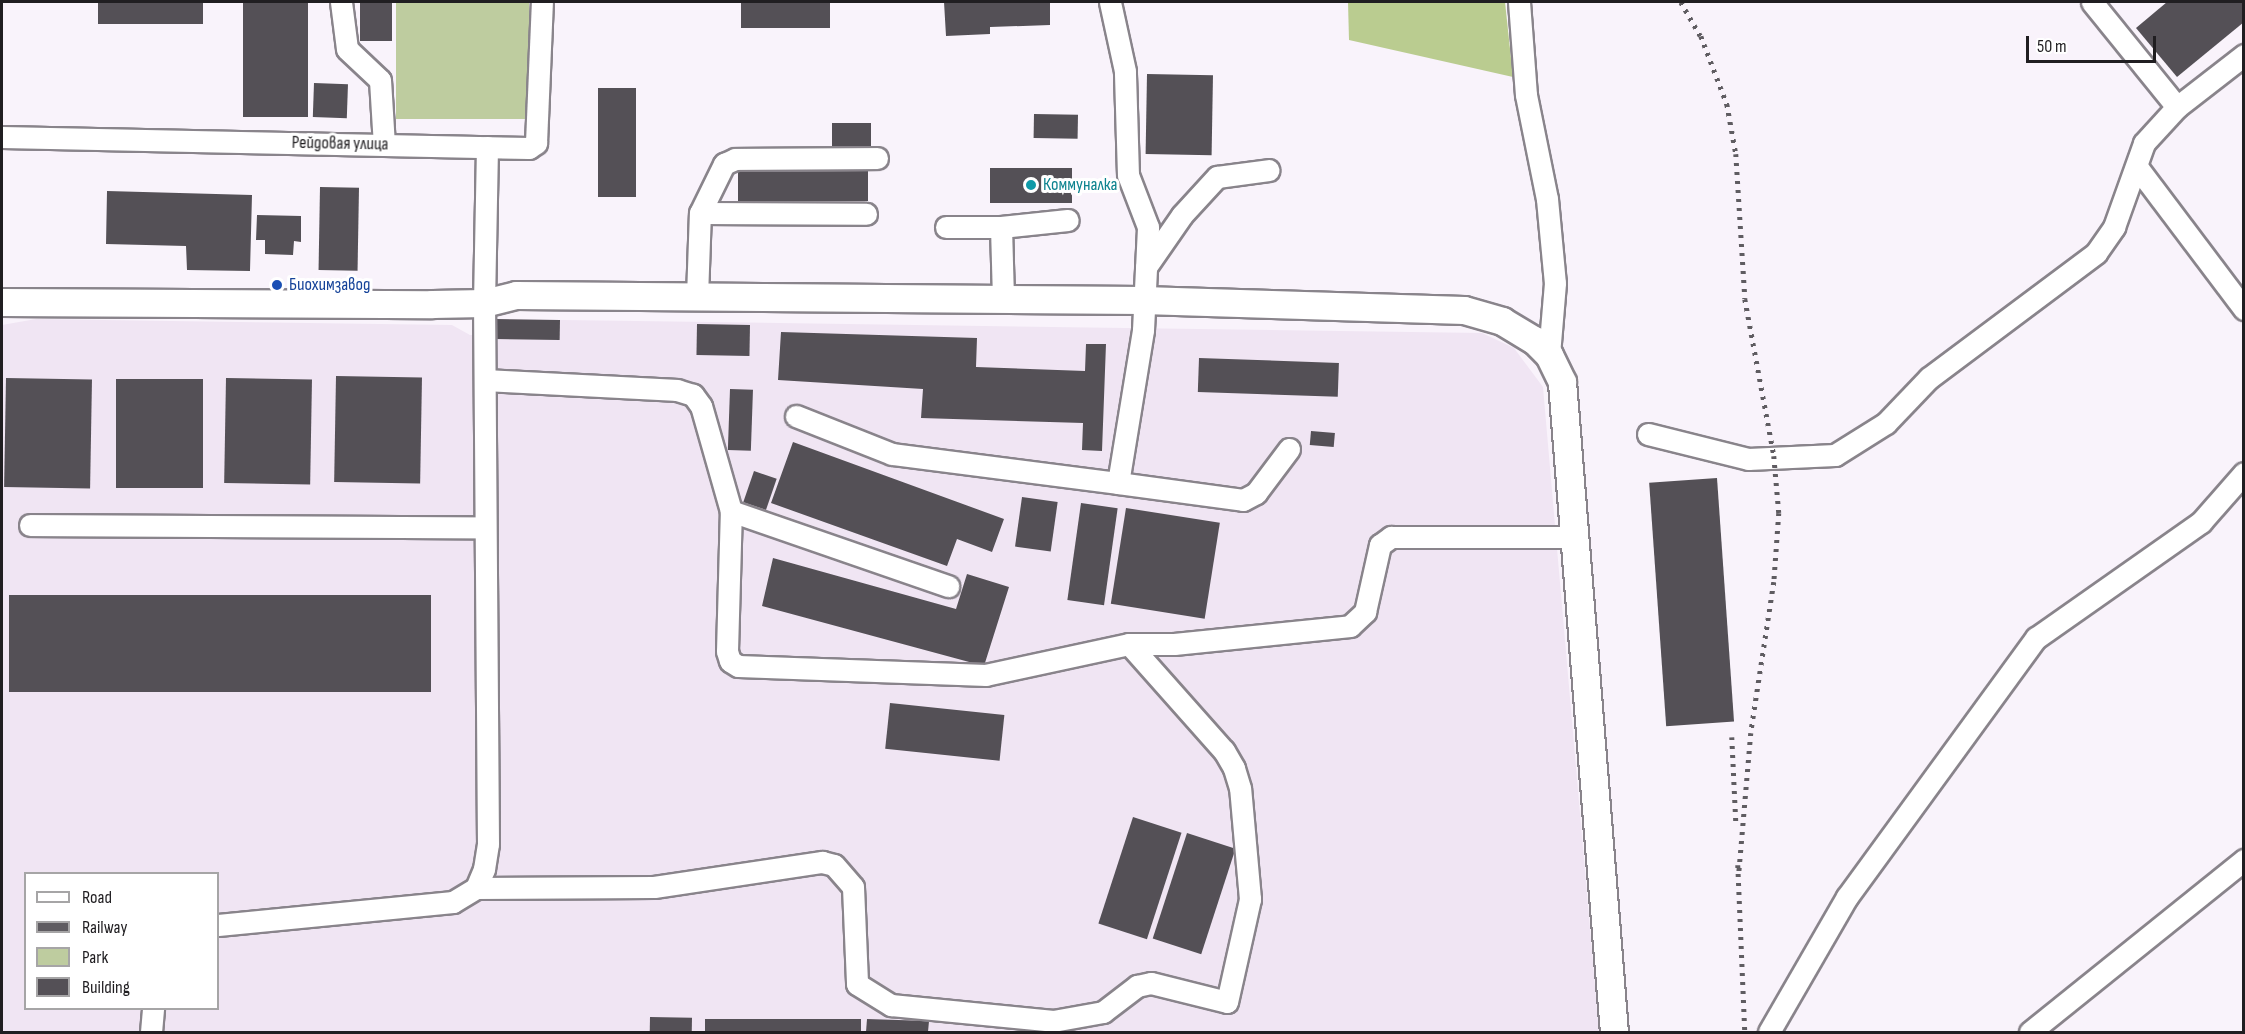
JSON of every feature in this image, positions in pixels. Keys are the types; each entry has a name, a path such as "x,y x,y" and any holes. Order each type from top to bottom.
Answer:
{"main road":[{"path":"2,302 484,303 516,295 1143,300 1464,310 1522,331 1549,356 1562,382 1614,1032"}],"street":[{"path":"341,2 347,49 380,80 384,145"},
{"name":"Рейдовая улица","path":"2,137 529,148 536,142 542,2"},
{"path":"1110,2 1125,71 1128,175 1148,227 1143,330 1118,483"},
{"path":"1519,2 1526,95 1547,199 1554,273 1549,356"},
{"path":"2091,2 2177,107"},
{"path":"1648,434 1748,459 1835,455 1887,423 1929,378 2096,253 2114,226 2144,143 2177,107 2244,55"},
{"path":"476,888 488,844 484,303 487,147"},
{"path":"697,297 700,213 724,164 735,159 877,158"},
{"path":"2137,167 2244,309"},
{"path":"1146,268 1182,215 1217,177 1269,170"},
{"path":"700,213 866,214"},
{"path":"946,227 1001,227 1068,220"},
{"path":"1001,227 1003,298"},
{"path":"485,380 677,390 693,395 701,406 731,511 727,651 730,661 738,666 986,675 1128,644 1174,644 1350,626 1365,612 1380,545 1391,537 1574,537"},
{"path":"796,416 892,454 1243,500 1256,493 1289,449"},
{"path":"1769,1032 1847,897 2036,638 2201,522 2244,474"},
{"path":"731,511 948,586"},
{"path":"30,525 485,527"},
{"path":"219,925 453,902 476,888 654,887 822,862 834,865 853,887 858,984 891,1005 1053,1021 1103,1011 1137,986 1151,983 1227,1002 1250,899 1240,788 1224,751 1128,644"},
{"path":"2030,1032 2244,860"},
{"path":"151,1032 153,1010"}],"shaded area":[{"path":"36,319 452,325 470,335 495,335 496,319 1482,333 1514,348 1543,387 1599,1032 2,1032 2,325"}],"green space":[{"path":"396,2 529,2 529,119 396,119"},
{"path":"1348,2 1505,2 1513,77 1349,40"}],"building":[{"path":"98,2 203,2 203,24 98,24"},
{"path":"243,2 308,2 308,117 243,117"},
{"path":"360,2 392,2 392,41 360,41"},
{"path":"830,2 830,28 741,28 741,3"},
{"path":"944,2 1050,2 1050,25 990,27 990,34 946,36"},
{"path":"2167,2 2244,2 2244,22 2177,77 2136,28"},
{"path":"1147,74 1213,75 1212,155 1146,154"},
{"path":"314,83 348,84 347,118 313,117"},
{"path":"598,88 636,88 636,197 598,197"},
{"path":"1034,114 1078,115 1078,139 1034,138"},
{"path":"832,123 871,123 871,148 832,148"},
{"path":"738,167 868,167 868,201 738,201"},
{"name":"Коммуналка","path":"990,168 1072,168 1072,203 990,203"},
{"path":"320,187 359,188 358,271 319,270"},
{"path":"107,191 252,195 250,271 187,270 186,246 106,244"},
{"path":"257,215 301,216 301,242 294,241 293,255 265,254 265,240 256,240"},
{"path":"496,319 560,320 560,340 496,339"},
{"path":"697,324 750,325 749,356 696,355"},
{"path":"781,332 977,338 976,367 1085,371 1086,344 1106,344 1102,451 1082,450 1083,423 921,418 923,389 778,380"},
{"path":"1199,358 1339,363 1338,397 1198,392"},
{"path":"336,376 422,378 420,483 334,482"},
{"path":"6,378 92,380 90,488 4,487"},
{"path":"226,378 312,380 310,484 224,483"},
{"path":"116,379 203,379 203,488 116,488"},
{"path":"730,389 753,390 751,451 728,450"},
{"path":"1311,431 1335,433 1334,447 1310,445"},
{"path":"793,442 1004,519 992,552 957,539 947,566 771,503"},
{"path":"754,471 777,479 766,510 743,502"},
{"path":"1717,478 1734,721 1666,726 1649,483"},
{"path":"1022,497 1058,502 1051,552 1015,547"},
{"path":"1081,503 1118,508 1104,605 1067,600"},
{"path":"1126,508 1220,523 1205,619 1111,604"},
{"path":"773,558 956,609 967,574 1009,587 984,666 762,606"},
{"path":"9,595 431,595 431,692 9,692"},
{"path":"890,703 1004,715 1000,761 885,749"},
{"path":"1133,817 1182,833 1147,939 1098,924"},
{"path":"1187,833 1236,849 1201,954 1153,939"},
{"path":"650,1017 692,1018 692,1032 650,1032"},
{"path":"705,1019 861,1019 861,1032 705,1032"},
{"path":"867,1019 929,1021 928,1032 866,1032"}],"railway":[{"path":"1681,2 1701,36 1727,104 1736,154 1745,299 1774,456 1779,513 1774,582 1751,733 1739,872"},
{"path":"1732,737 1736,823"},
{"path":"1738,865 1745,1032"}],"place":[{"name":"Коммуналка","path":"1031,185"},
{"name":"Биохимзавод","path":"277,285"}]}
